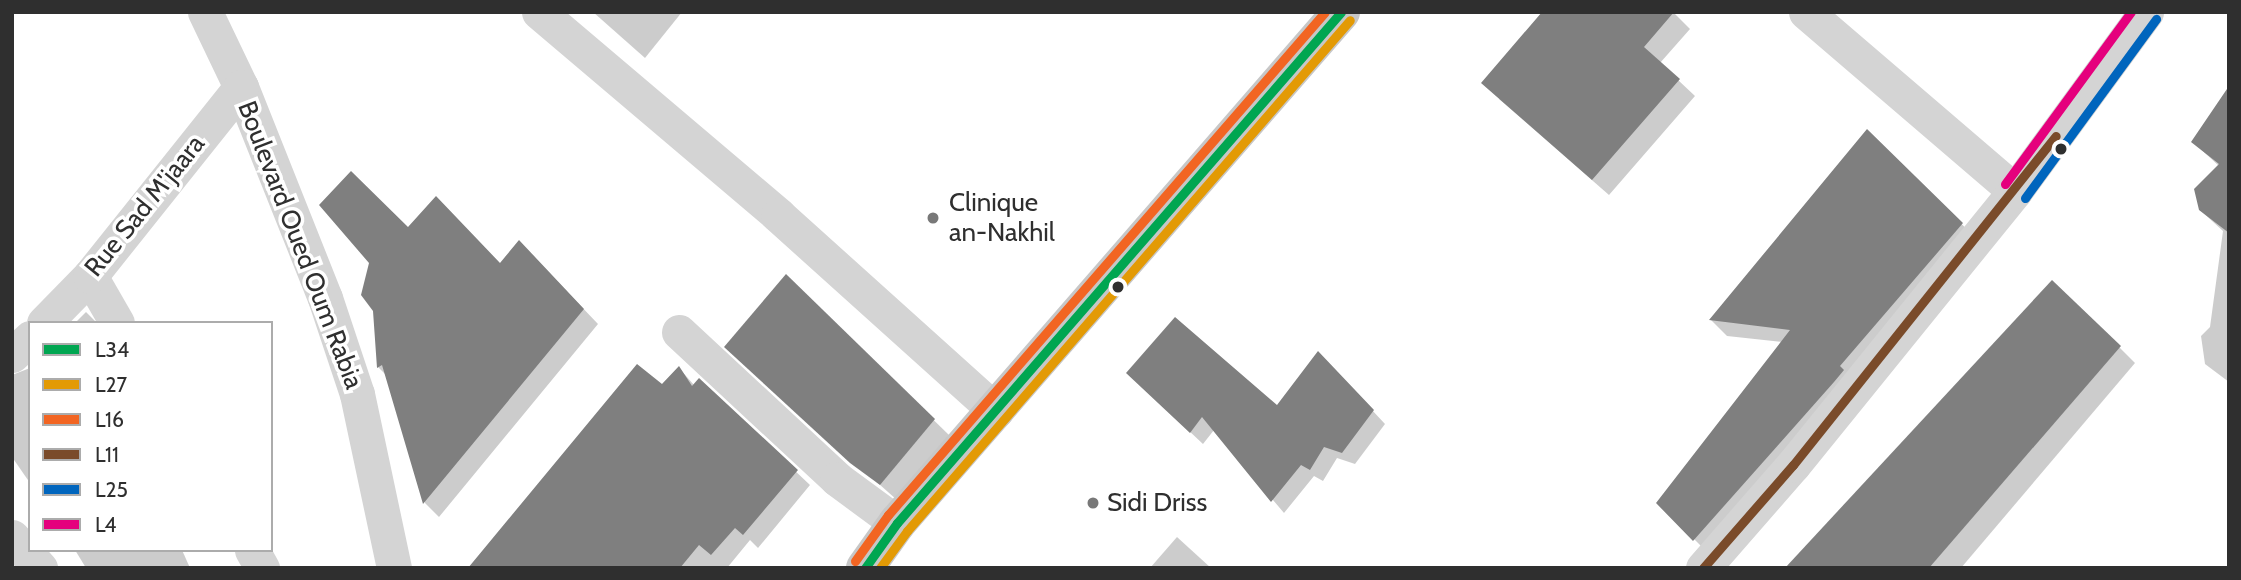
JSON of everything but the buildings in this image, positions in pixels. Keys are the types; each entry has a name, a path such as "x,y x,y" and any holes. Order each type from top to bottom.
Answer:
{"main road":[{"path":"865,568 897,523 1341,12"}],"street":[{"name":"Boulevard Oued Oum Rabia","path":"205,12 241,86 326,298 357,394 394,568"},
{"path":"539,12 788,223 996,411"},
{"path":"1806,12 2015,191"},
{"path":"1703,568 1793,465 2015,191 2146,12"},
{"name":"Rue Sad M'jaara","path":"46,321 90,276 241,86"},
{"path":"90,276 116,321"},
{"path":"679,332 837,479 897,523"},
{"path":"12,355 28,340"},
{"path":"12,537 40,568"},
{"path":"253,552 262,568"}],"transit line":[{"name":"L16","path":"855,561 888,515 1325,12"},
{"name":"L34","path":"865,568 897,523 1341,12"},
{"name":"L4","path":"2005,184 2131,12"},
{"name":"L25","path":"2025,198 2156,19"},
{"name":"L27","path":"880,568 907,531 1350,20"},
{"name":"L11","path":"1703,568 1793,465 2056,136"}],"place":[{"name":"Clinique an-Nakhil","path":"933,218"},
{"name":"Sidi Driss","path":"1093,503"}]}
